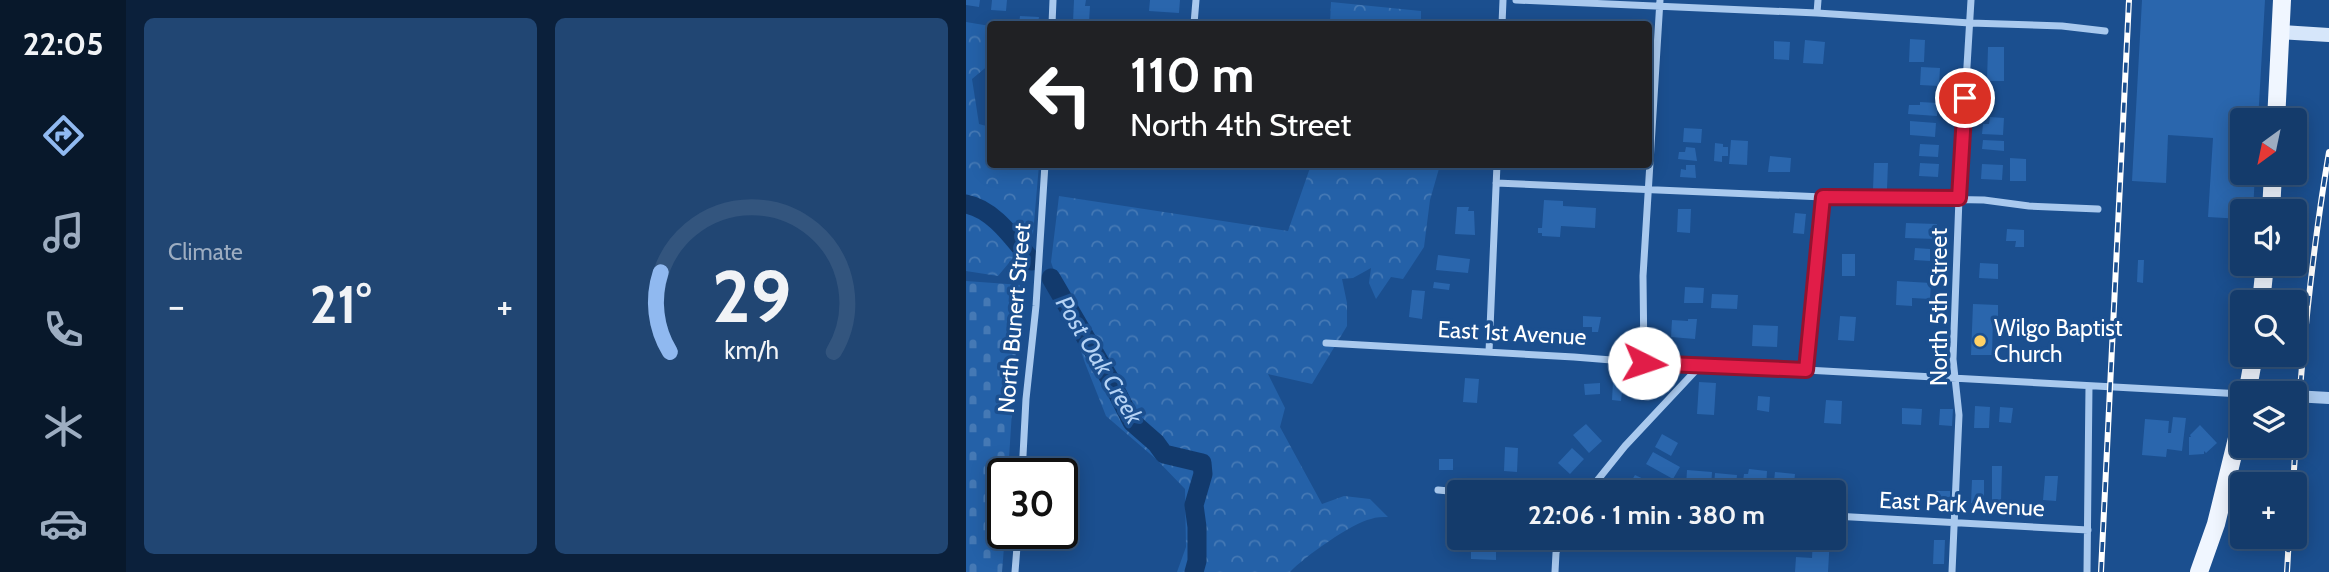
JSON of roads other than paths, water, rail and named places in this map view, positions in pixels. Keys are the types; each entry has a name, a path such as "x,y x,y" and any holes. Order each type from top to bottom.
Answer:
{"main road":[{"path":"2277,108 2282,0"},
{"path":"2280,32 2329,35"},
{"path":"2199,572 2216,524 2232,458"}],"street":[{"path":"1052,21 1053,0"},
{"path":"1194,21 1196,0"},
{"path":"1502,21 1503,0"},
{"path":"1516,0 1660,3 2037,25 2105,32"},
{"path":"1817,13 1818,0"},
{"name":"North 5th Street","path":"1952,572 1959,415 1953,359 1971,0"},
{"path":"1652,138 1660,3"},
{"name":"North Bunert Street","path":"1023,458 1045,168"},
{"path":"1489,352 1497,168"},
{"path":"1644,363 1643,276 1650,168"},
{"path":"1496,183 1823,197 1959,198 2029,206 2098,209"},
{"path":"1806,370 1823,197"},
{"name":"East 1st Avenue","path":"1326,343 1699,367 1806,370 2230,393"},
{"path":"1598,480 1625,446 1699,367"},
{"path":"2087,572 2089,386"},
{"path":"2307,397 2329,398"},
{"path":"1438,490 1447,491"},
{"name":"East Park Avenue","path":"1846,517 2088,530"},
{"path":"1015,572 1017,549"},
{"path":"1555,572 1557,550"}],"waterway":[{"name":"Post Oak Creek","path":"966,204 986,212 1011,235 1032,261"},
{"name":"Post Oak Creek","path":"1051,278 1132,422 1156,443 1164,454 1202,463 1203,474 1194,505 1197,527 1197,561 1194,572"}],"railway":[{"path":"2101,572 2129,0"},
{"path":"2294,472 2306,318 2329,152"},
{"path":"2287,572 2288,549"}],"place":[{"name":"Wilgo Baptist Church","path":"1980,341"}]}
